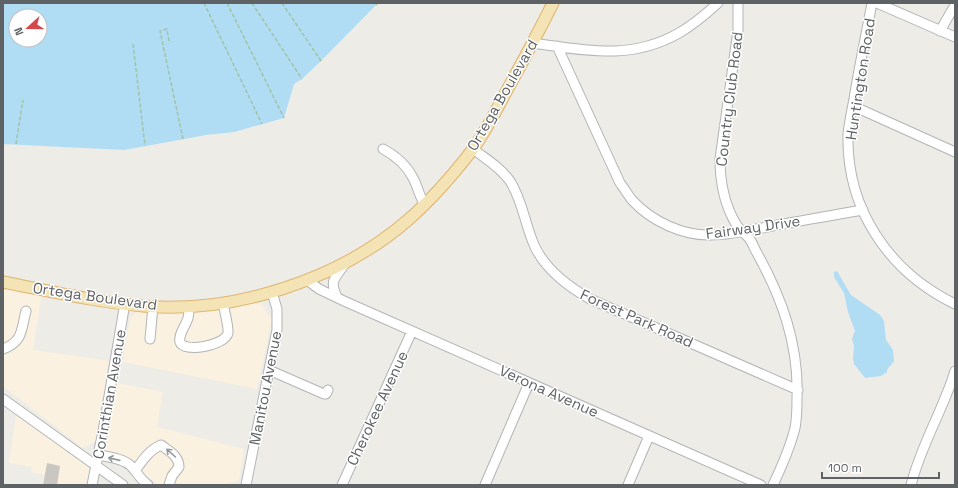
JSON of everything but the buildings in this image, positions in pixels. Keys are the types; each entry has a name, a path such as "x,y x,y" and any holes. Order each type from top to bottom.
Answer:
{"main road":[{"name":"Ortega Boulevard","path":"3,282 126,303 154,306 189,306 224,303 272,292 307,280 346,262 387,236 425,205 441,189 473,149 492,119 553,3"}],"street":[{"path":"532,43 608,52 646,47 680,33 718,3"},
{"name":"Country Club Road","path":"738,3 738,30 720,159 720,178 727,204 736,224 749,238 770,276 783,305 791,332 796,358 798,390 795,427 789,450 774,485"},
{"name":"Huntington Road","path":"872,3 848,132 849,156 858,198 878,238 892,258 908,274 926,288 955,304"},
{"path":"876,3 955,37"},
{"path":"940,31 955,5"},
{"name":"Fairway Drive","path":"557,46 620,182 632,200 645,212 662,223 677,230 694,234 711,235 742,232 863,210"},
{"path":"853,106 955,152"},
{"path":"383,149 395,156 405,165 413,178 420,198 425,205"},
{"name":"Forest Park Road","path":"473,149 497,166 509,181 517,194 535,247 547,265 575,290 590,299 798,390"},
{"path":"337,297 333,289 333,280 346,262"},
{"name":"Verona Avenue","path":"307,280 319,289 412,331 761,485"},
{"name":"Manitou Avenue","path":"246,485 277,330 277,309 272,292"},
{"name":"Corinthian Avenue","path":"92,485 126,303"},
{"path":"189,306 188,316 180,336 182,346 187,348 212,345 225,339 228,333 224,303"},
{"path":"150,339 154,306"},
{"path":"3,349 19,340 26,311"},
{"name":"Cherokee Avenue","path":"342,485 412,331"},
{"path":"269,370 324,394 326,394 328,390"},
{"path":"911,485 914,471 950,389 955,371"},
{"path":"485,485 529,383"},
{"path":"3,399 123,485"},
{"path":"628,485 649,436"},
{"path":"135,471 154,447 161,445 170,451 179,461 180,467 172,476 169,485"},
{"path":"98,455 121,460 130,465 148,485"}],"path":[{"path":"204,3 262,124"},
{"path":"227,3 284,118"},
{"path":"252,3 302,79"},
{"path":"282,3 321,61"},
{"path":"169,41 167,29 160,31 183,139"},
{"path":"133,44 145,146"},
{"path":"16,144 23,100"}],"shaded area":[{"path":"9,288 42,293 33,350 110,361 96,441 83,448 3,386 3,291"},
{"path":"260,303 272,319 257,389 123,362 130,318 137,311 183,313"},
{"path":"117,383 163,392 157,427 244,449 239,481 221,485 158,485 125,458 104,452 103,449"},
{"path":"16,416 90,466 86,485 42,485 44,475 31,472 32,467 9,463"}],"water":[{"path":"3,3 378,3 321,61 302,79 294,84 284,118 234,132 206,135 124,150 3,144"},
{"path":"837,271 851,295 880,315 884,321 886,340 893,350 894,361 887,372 881,376 865,378 854,364 854,346 852,339 855,331 848,312 844,293 834,277 834,272"}]}
